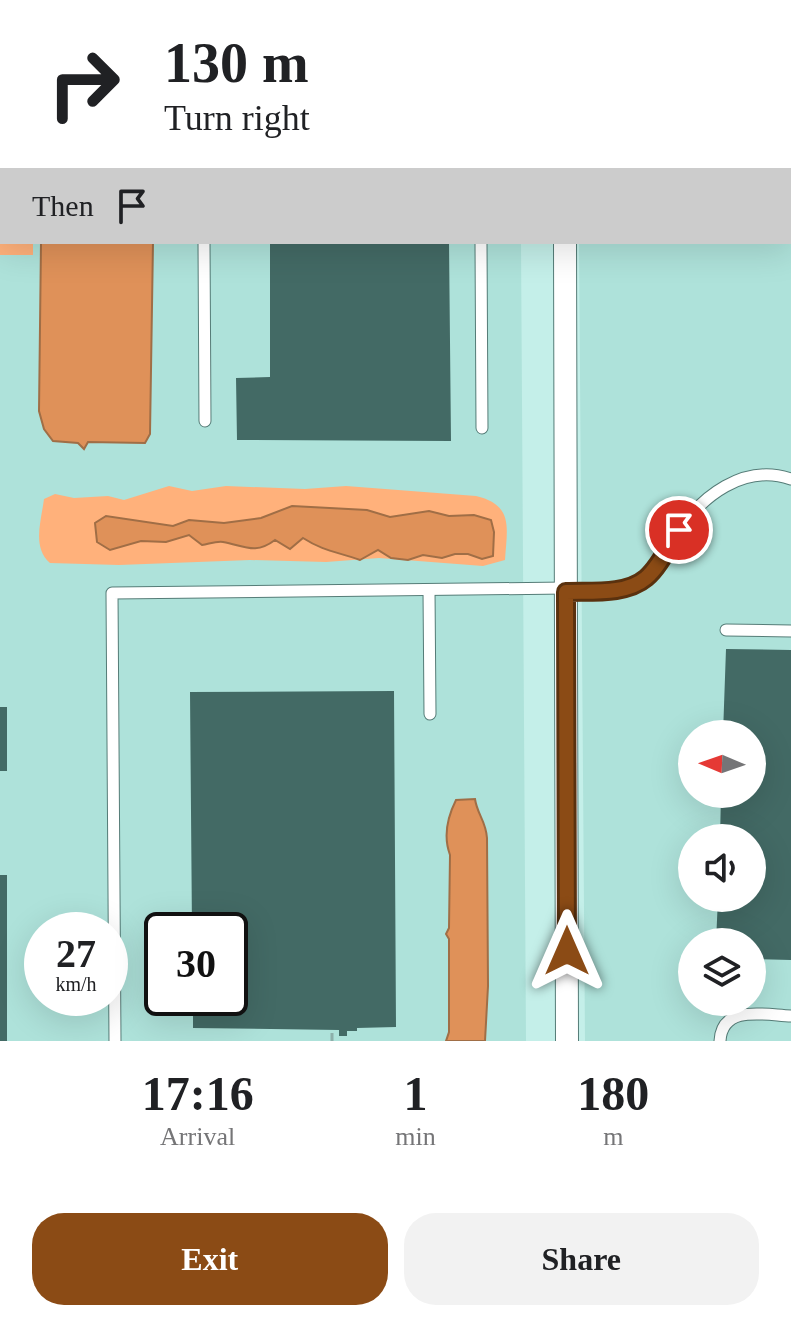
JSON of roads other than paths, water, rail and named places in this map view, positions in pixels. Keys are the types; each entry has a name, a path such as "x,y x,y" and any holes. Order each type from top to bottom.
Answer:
{"street":[{"path":"565,244 567,1041"}],"lane":[{"path":"204,244 205,421"},
{"path":"481,244 482,428"},
{"path":"115,1041 112,593 621,589 646,578 690,514 722,487 743,478 768,475 791,479"},
{"path":"429,590 430,714"},
{"path":"726,630 791,631"},
{"path":"720,1041 728,1019 737,1014 791,1016"}]}
